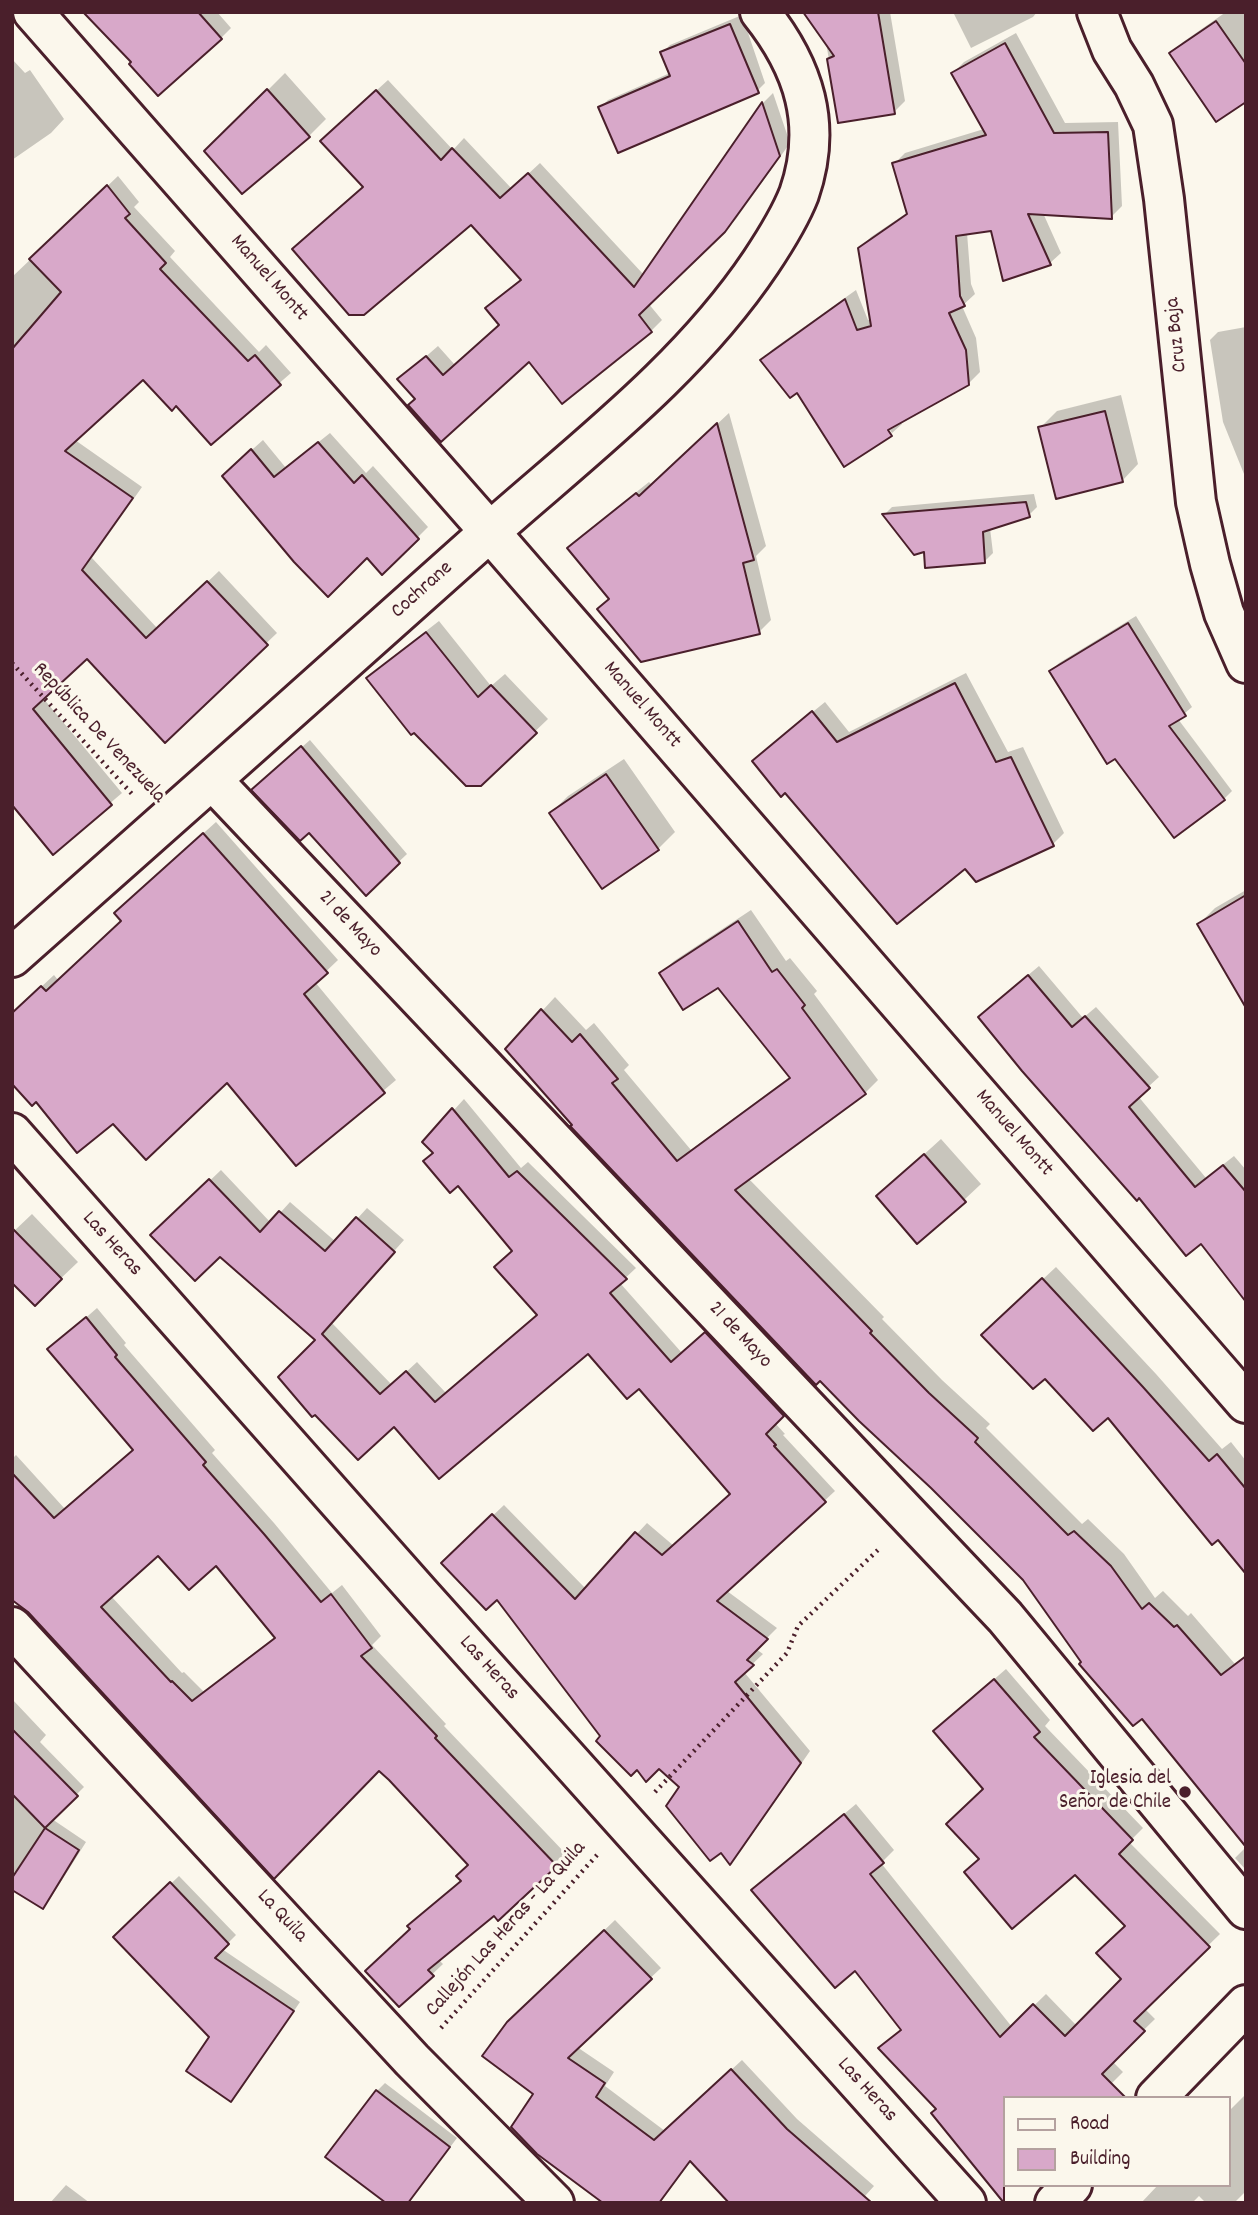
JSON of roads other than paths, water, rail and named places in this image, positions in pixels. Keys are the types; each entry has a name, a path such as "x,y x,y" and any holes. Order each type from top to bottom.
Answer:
{"street":[{"name":"Manuel Montt","path":"33,12 490,532 1246,1403"},
{"name":"Cochrane","path":"12,957 608,430 688,353 741,291 774,242 799,194 811,126 804,90 779,36 760,12"},
{"name":"Cruz Baja","path":"1097,12 1112,50 1134,85 1153,125 1164,198 1196,502 1224,613 1246,663"},
{"name":"21 de Mayo","path":"213,781 1005,1616 1246,1909"},
{"name":"Las Heras","path":"12,1133 421,1595 966,2203"},
{"name":"La Quila","path":"12,1627 412,2060 554,2203"},
{"path":"1158,2096 1246,2005"},
{"path":"1055,2203 1070,2187"}],"place":[{"name":"Iglesia del Señor de Chile","path":"1185,1792"}]}
